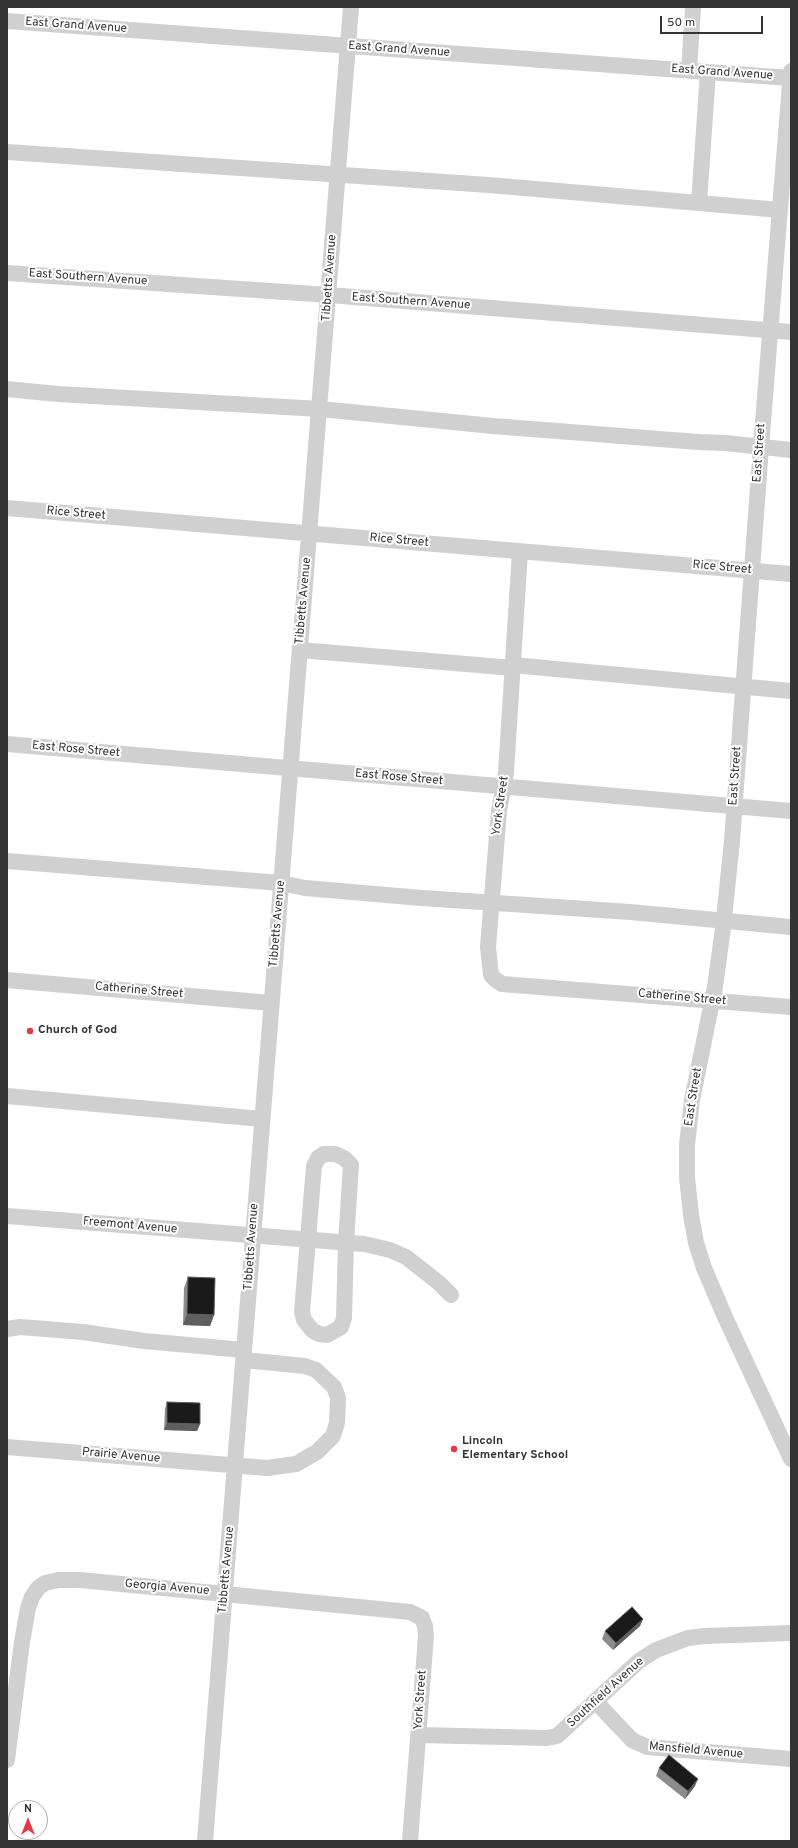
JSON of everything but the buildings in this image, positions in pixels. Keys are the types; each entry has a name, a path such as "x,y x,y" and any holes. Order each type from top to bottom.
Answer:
{"street":[{"name":"Tibbetts Avenue","path":"204,1841 310,534 351,7"},
{"path":"689,71 693,7"},
{"name":"East Grand Avenue","path":"7,21 790,78"},
{"name":"East Street","path":"791,71 783,213 761,447 724,922 712,1001 692,1100 687,1145 687,1177 690,1215 696,1243 704,1268 725,1317 791,1459"},
{"path":"699,203 708,72"},
{"path":"7,152 489,185 699,203 783,213"},
{"name":"East Southern Avenue","path":"7,273 328,295 791,332"},
{"path":"7,389 58,394 320,409 493,426 791,450"},
{"name":"Rice Street","path":"7,508 791,574"},
{"name":"York Street","path":"520,551 513,667 488,947 489,969 496,980 502,984 573,990"},
{"path":"300,650 791,691"},
{"name":"East Rose Street","path":"7,744 791,811"},
{"path":"7,862 281,883 305,888 630,912 724,922 791,927"},
{"name":"Catherine Street","path":"7,980 271,1003"},
{"name":"Catherine Street","path":"573,990 791,1007"},
{"path":"7,1096 262,1119"},
{"path":"324,1154 335,1154 344,1158 351,1165 346,1242 344,1318 341,1327 327,1335 319,1334 312,1330 304,1320 302,1312 308,1239 314,1166 318,1158 324,1154"},
{"name":"Freemont Avenue","path":"7,1216 253,1236 272,1235 364,1244 390,1250 406,1256 439,1283 451,1295"},
{"name":"Prairie Avenue","path":"7,1329 20,1327 83,1332 244,1355 305,1366 316,1370 334,1386 339,1407 337,1423 333,1436 318,1452 308,1459 296,1464 278,1468 235,1466 7,1447"},
{"name":"Georgia Avenue","path":"7,1760 22,1642 28,1608 32,1596 42,1586 58,1580 80,1580 366,1607"},
{"name":"York Street","path":"366,1607 410,1612 422,1618 425,1626 426,1636 410,1841"},
{"name":"Southfield Avenue","path":"419,1735 547,1738 557,1736 596,1702 639,1661 656,1650 688,1638 791,1633"},
{"name":"Mansfield Avenue","path":"596,1702 632,1740 647,1747 791,1759"}],"place":[{"name":"Church of God","path":"30,1031"},
{"name":"Lincoln Elementary School","path":"454,1449"}]}
